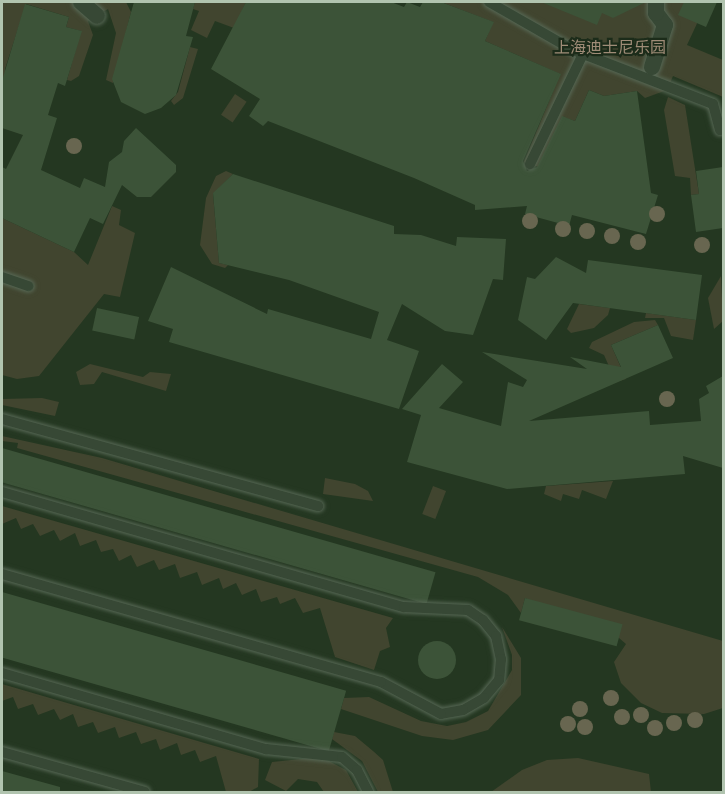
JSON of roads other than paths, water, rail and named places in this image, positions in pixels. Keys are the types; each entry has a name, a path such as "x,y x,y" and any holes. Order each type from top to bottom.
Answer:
{"street":[{"path":"81,2 97,16"},
{"path":"651,74 665,26 656,13 656,2"}],"lane":[{"path":"489,2 583,54 651,74 712,104 720,130"},
{"path":"530,164 583,54"},
{"path":"651,74 655,94"},
{"path":"2,277 28,286"},
{"path":"2,419 318,506"},
{"path":"2,492 404,608 468,610 483,620 496,636 501,659 499,680 484,698 463,710 441,714 381,682 2,574"},
{"path":"2,673 266,749 342,758 357,770 368,792"},
{"path":"2,752 146,792"}],"park label":[{"name":"上海迪士尼乐园","path":"610,48"}]}
